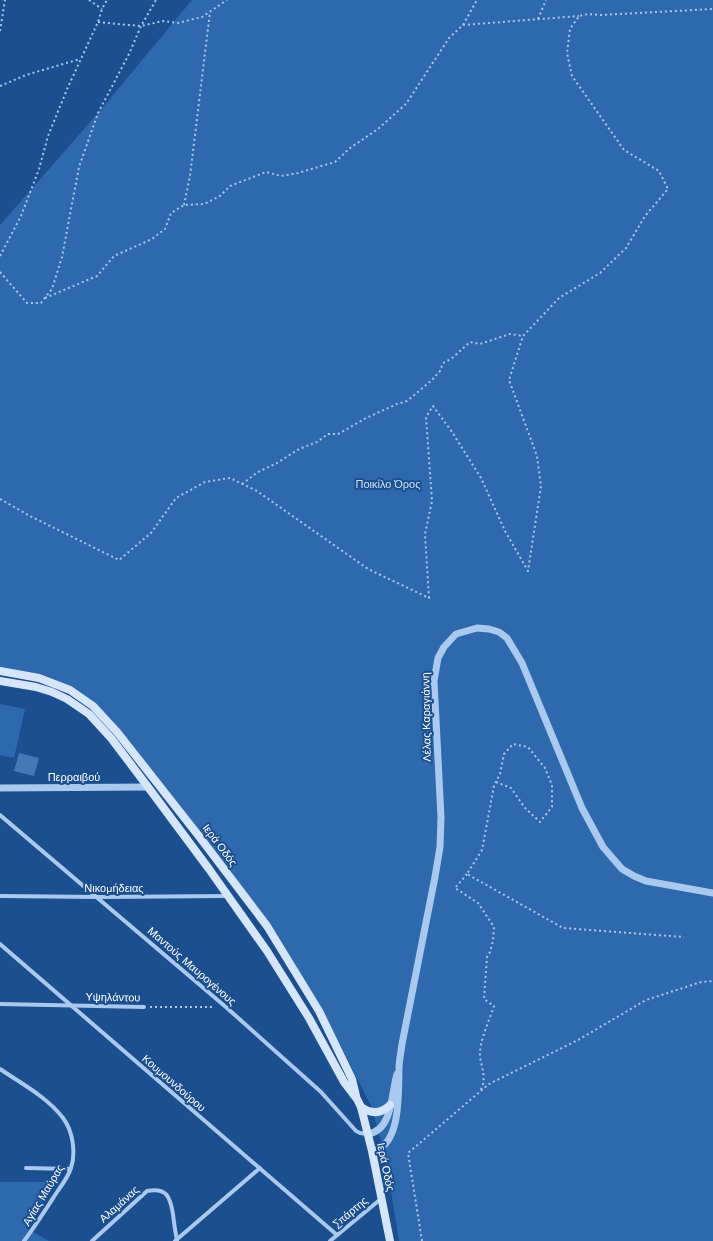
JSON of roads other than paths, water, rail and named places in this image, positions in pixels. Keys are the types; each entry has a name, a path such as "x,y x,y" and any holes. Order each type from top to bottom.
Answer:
{"main road":[{"name":"Ιερά Οδός","path":"0,671 39,678 70,690 93,706 117,732 267,926 319,1012 352,1079 372,1151 390,1241"},
{"name":"Ιερά Οδός","path":"0,681 36,687 67,699 79,706 100,726 148,787 267,951 309,1018 344,1082 359,1103"},
{"path":"359,1103 368,1111 377,1112 382,1111 390,1105"}],"street":[{"name":"Λέλας Καραγιάννη","path":"372,1151 382,1147 393,1129 399,1097 399,1068 402,1044 440,847 441,817 434,680 438,658 444,647 456,634 477,628 499,632 507,638 522,663 582,808 602,847 622,869 646,881 713,893"},
{"name":"Περραιβού","path":"0,788 148,787"},
{"name":"Μαντούς Μαυρογένους","path":"0,816 98,897 227,1008 321,1092 356,1131 368,1134"},
{"name":"Νικομήδειας","path":"0,896 228,896"},
{"name":"Κουμουνδούρου","path":"0,944 337,1235"},
{"name":"Υψηλάντου","path":"0,1004 144,1007"},
{"name":"Λέλας Καραγιάννη","path":"368,1134 377,1132 386,1120 399,1068"},
{"name":"Αγίας Μαύρας","path":"0,1069 42,1098 62,1117 70,1130 72,1149 70,1169 51,1201 24,1241"},
{"path":"26,1168 70,1169"},
{"path":"176,1240 260,1168"},
{"name":"Αλαμάνας","path":"92,1241 147,1191 155,1190 167,1194 171,1201 176,1240"},
{"name":"Σπάρτης","path":"330,1241 382,1198"}],"park label":[{"name":"Ποικίλο Όρος","path":"388,484"}]}
